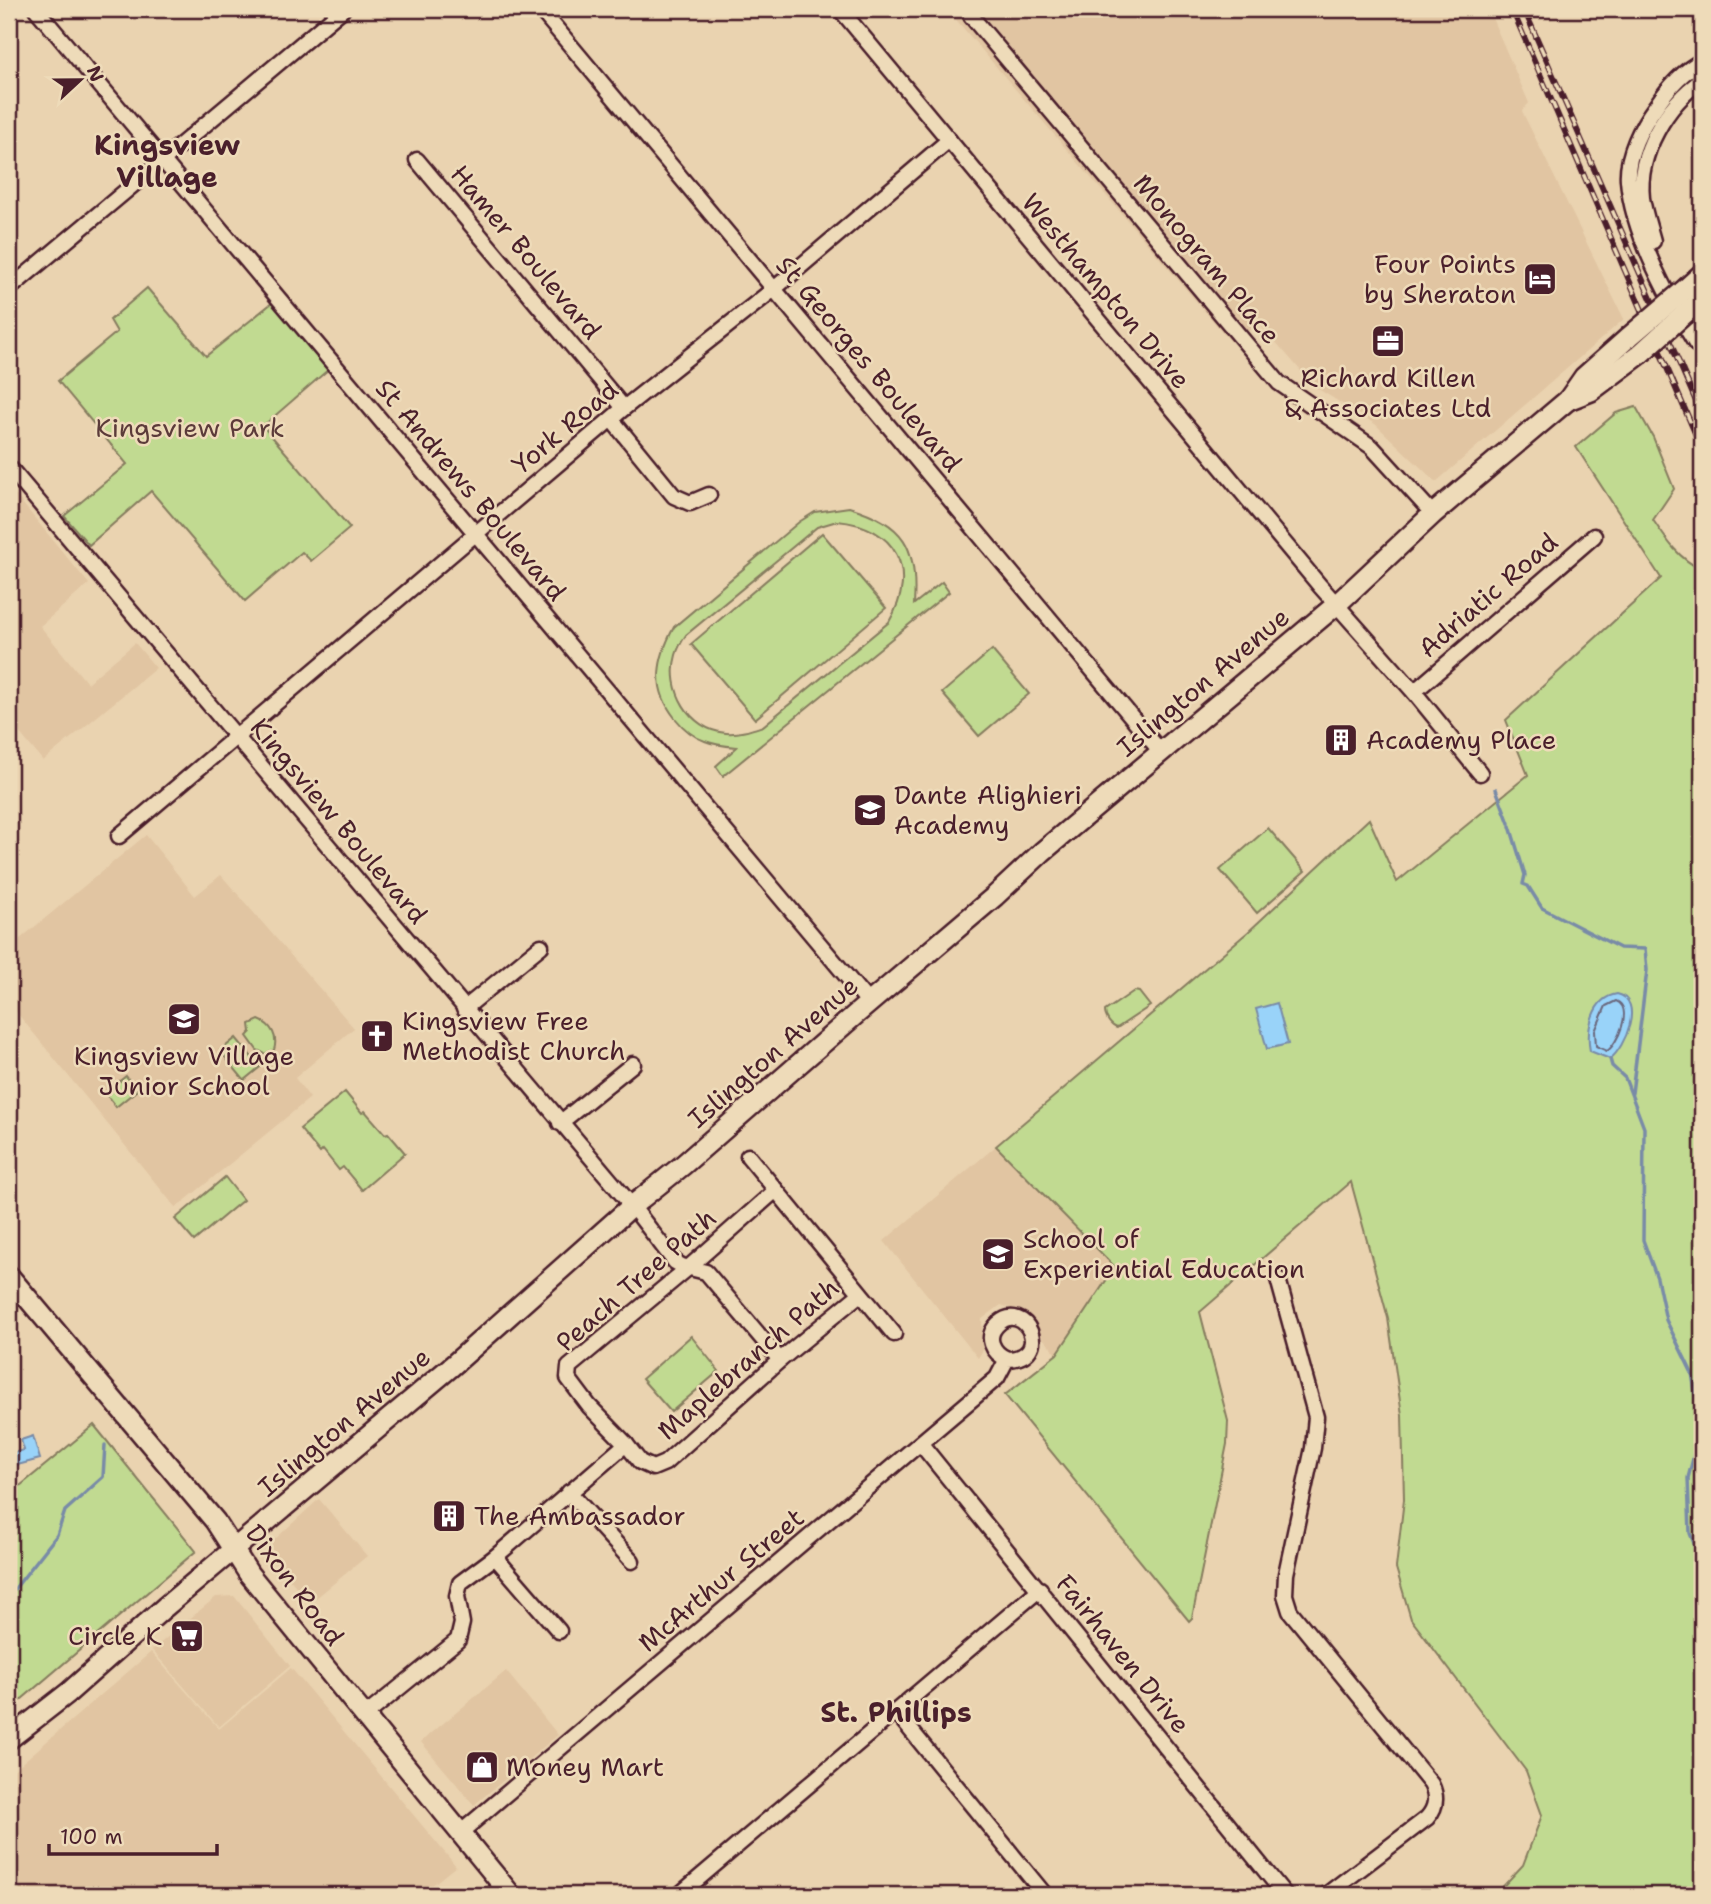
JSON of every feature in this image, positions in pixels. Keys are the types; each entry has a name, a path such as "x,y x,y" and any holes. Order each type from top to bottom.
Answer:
{"main road":[{"name":"Islington Avenue","path":"9,1739 68,1693 233,1549 452,1366 632,1206 995,896 1042,852 1336,605 1433,514 1568,400 1584,377 1634,346 1688,298 1702,274"},
{"name":"Dixon Road","path":"9,1276 156,1448 215,1521 249,1574 511,1895"}],"street":[{"name":"St Andrews Boulevard","path":"36,9 869,1003"},
{"path":"9,289 342,9"},
{"name":"St Georges Boulevard","path":"540,9 1161,752"},
{"name":"Westhampton Drive","path":"839,9 1336,605 1414,692 1480,773"},
{"name":"Monogram Place","path":"971,9 971,16 1279,383 1372,447 1433,514"},
{"path":"1688,298 1635,214 1628,178 1639,133 1651,113 1679,78 1702,61"},
{"path":"1702,80 1686,92 1664,118 1655,134 1645,168 1642,196 1688,298 1696,344 1702,348"},
{"name":"York Road","path":"119,836 624,408 774,289 949,140"},
{"name":"Hamer Boulevard","path":"417,160 624,408"},
{"path":"612,420 674,496 690,503 709,495"},
{"name":"Kingsview Boulevard","path":"9,467 632,1206 676,1262 706,1272 780,1360"},
{"name":"Adriatic Road","path":"1414,692 1594,536"},
{"path":"464,1009 541,946"},
{"path":"560,1123 633,1064"},
{"name":"Maplebranch Path","path":"748,1156 894,1334"},
{"name":"Peach Tree Path","path":"626,1444 589,1406 568,1378 569,1367 688,1268 776,1189"},
{"path":"1278,1279 1316,1417 1316,1433 1286,1574 1287,1604 1431,1784 1436,1798 1427,1818 1326,1895"},
{"name":"Maplebranch Path","path":"366,1716 458,1640 462,1623 457,1596 460,1583 495,1557 626,1444 640,1462 653,1468 664,1463 780,1360 860,1294"},
{"name":"McArthur Street","path":"460,1833 921,1444 997,1378 1007,1359"},
{"name":"Fairhaven Drive","path":"921,1444 1285,1895"},
{"path":"569,1492 632,1561"},
{"path":"495,1557 559,1631"},
{"path":"679,1895 1040,1589"},
{"path":"896,1712 1045,1895"}],"shaded area":[{"path":"947,9 1488,9 1529,103 1522,111 1624,319 1436,482 1375,424 1315,387 1260,324 1231,342"},
{"path":"9,487 89,584 40,626 87,683 135,643 156,668 43,761 9,720"},
{"name":"Kingsview Village Junior School","path":"146,835 195,896 221,875 354,1028 295,1078 310,1098 176,1208 9,1003 9,948"},
{"name":"School of Experiential Education","path":"996,1146 1115,1267 1057,1354 1019,1311 1001,1305 982,1319 983,1350 978,1358 884,1241"},
{"path":"319,1499 367,1556 310,1603 272,1558 272,1542"},
{"path":"234,1596 290,1666 219,1727 152,1650 216,1597"},
{"path":"151,1652 219,1729 291,1668 456,1866 420,1895 9,1895 9,1774"},
{"path":"506,1671 558,1735 474,1805 421,1742"}],"green space":[{"name":"Kingsview Park","path":"147,288 206,356 272,303 329,369 263,426 350,528 311,561 302,552 245,601 151,491 89,545 64,516 127,464 58,381 117,332 110,320"},
{"path":"1636,407 1653,437 1674,489 1653,520 1680,555 1702,570 1702,1895 1495,1895 1523,1865 1542,1815 1526,1771 1411,1619 1396,1568 1404,1499 1402,1415 1388,1318 1351,1182 1200,1312 1228,1421 1227,1444 1192,1618 1189,1621 1005,1395 1057,1354 1115,1267 996,1146 1248,932 1369,819 1397,882 1528,775 1506,720 1661,578 1576,447 1616,413"},
{"path":"849,507 868,513 895,530 910,552 915,584 914,604 942,582 949,592 723,776 716,766 737,747 701,739 688,732 675,718 662,696 660,684 659,673 664,650 674,627 799,522 815,512","holes":["837,521 874,532 887,542 896,554 901,569 902,585 898,603 889,622 763,726 726,733 713,730 691,716 683,706 674,681 676,655 686,635 817,527"]},
{"path":"822,533 886,608 755,719 691,644"},
{"path":"992,650 1029,694 979,736 942,693"},
{"path":"1268,828 1305,871 1257,913 1220,870"},
{"path":"1134,991 1139,992 1150,1006 1117,1028 1107,1019 1105,1011"},
{"path":"259,1020 271,1028 274,1036 274,1050 265,1054 257,1050 247,1036 251,1032 250,1024"},
{"path":"236,1038 260,1067 244,1080 220,1051"},
{"path":"126,1076 137,1090 116,1107 105,1093"},
{"path":"345,1092 362,1113 365,1111 405,1153 362,1190 343,1167 339,1170 323,1150 320,1153 300,1129"},
{"path":"225,1177 243,1200 194,1241 175,1219"},
{"path":"691,1336 719,1371 671,1412 642,1379"},
{"path":"94,1425 196,1551 9,1710 9,1495"}],"water":[{"path":"1617,994 1625,998 1630,1005 1630,1025 1621,1045 1610,1059 1590,1051 1589,1034 1596,1008 1608,997"},
{"path":"1277,1003 1288,1044 1267,1049 1256,1009"},
{"path":"33,1436 40,1459 10,1467 9,1454 24,1450 21,1440"}],"waterway":[{"path":"1496,789 1509,823"},
{"path":"1510,826 1525,875 1523,884 1528,886 1542,908 1620,948 1645,949 1647,970 1632,1093"},
{"path":"1610,1059 1612,1066 1625,1078 1644,1128 1643,1240 1657,1278 1666,1320 1692,1373 1701,1428 1688,1478 1690,1533 1702,1557"},
{"path":"9,1596 57,1535 65,1511 103,1477 105,1445"}],"railway":[{"path":"1512,9 1702,449"},
{"path":"1524,9 1702,415"}],"place":[{"name":"Four Points by Sheraton","path":"1540,279"},
{"name":"Richard Killen & Associates Ltd","path":"1388,341"},
{"name":"Academy Place","path":"1341,740"},
{"name":"Dante Alighieri Academy","path":"870,810"},
{"name":"Kingsview Village Junior School","path":"184,1019"},
{"name":"Kingsview Free Methodist Church","path":"377,1036"},
{"name":"School of Experiential Education","path":"998,1254"},
{"name":"The Ambassador","path":"449,1516"},
{"name":"Circle K","path":"187,1636"},
{"name":"Money Mart","path":"482,1767"}],"district":[{"name":"Kingsview Village","path":"167,161"},
{"name":"St. Phillips","path":"896,1712"}]}
